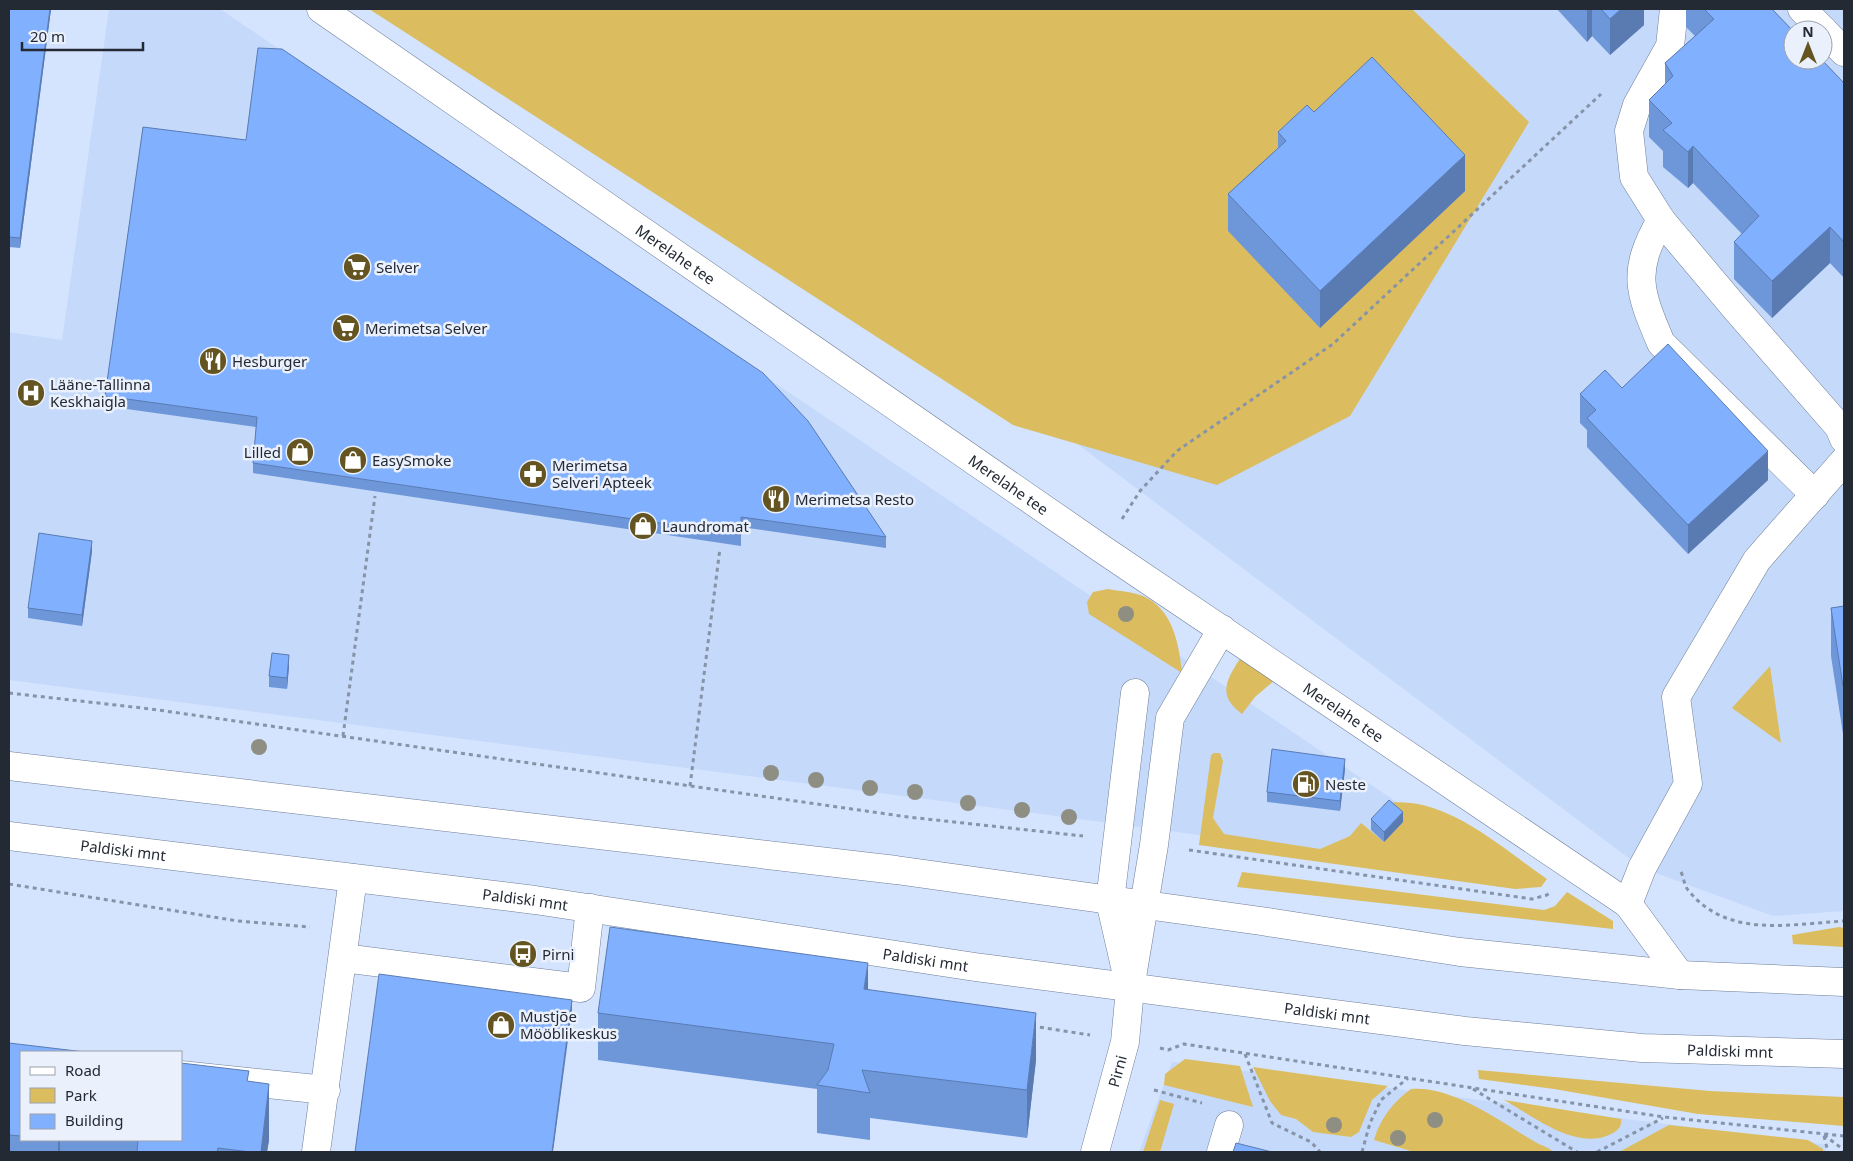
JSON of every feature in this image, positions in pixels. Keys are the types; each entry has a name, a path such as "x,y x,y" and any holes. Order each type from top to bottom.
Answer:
{"main road":[{"name":"Merelahe tee","path":"321,9 1102,549 1628,904 1680,975"},
{"path":"1674,9 1670,46 1637,105 1630,131 1634,177 1660,220 1839,427 1844,439"},
{"path":"1802,9 1813,20"},
{"path":"1833,40 1844,52"},
{"path":"1660,220 1646,245 1640,282 1648,314 1660,343 1815,495"},
{"path":"1628,904 1642,868 1688,784 1676,697 1757,560 1844,461"},
{"path":"1130,989 1144,906 1170,718 1222,629"},
{"path":"1130,989 1110,901 1135,693"},
{"path":"9,766 896,870 1460,952 1680,975 1844,982"},
{"name":"Paldiski mnt","path":"9,836 590,908 1130,989 1465,1031 1642,1048 1844,1054"},
{"path":"316,1152 326,1090 353,878"},
{"path":"343,958 581,988 590,908"},
{"name":"Pirni","path":"1095,1152 1125,1042 1130,989"},
{"path":"182,1075 326,1090"},
{"path":"1221,1152 1229,1125"}],"path":[{"path":"1102,549 1140,491 1178,451 1333,344 1608,88"},
{"path":"343,736 375,496"},
{"path":"690,786 720,548"},
{"path":"9,693 151,709 908,817 1085,836"},
{"path":"1196,851 1532,899 1546,896 1552,890"},
{"path":"1674,868 1682,873 1686,888 1699,902 1722,917 1753,926 1844,921"},
{"path":"1160,1048 1168,1050 1184,1044 1664,1117 1844,1136"},
{"path":"1245,1054 1272,1123 1311,1142 1320,1152"},
{"path":"1362,1152 1370,1123 1381,1100 1408,1078"},
{"path":"1470,1087 1577,1152"},
{"path":"1597,1152 1664,1117"},
{"path":"1824,1135 1844,1150"},
{"path":"1824,1135 1828,1152"}],"shaded area":[{"path":"109,9 220,9 1447,836 1437,868 1148,828 9,680 9,332 62,340"},
{"path":"450,9 1844,9 1844,911 1773,916 1642,868 891,304"},
{"path":"1172,1062 1828,1145 1825,1152 1139,1152"}],"green space":[{"path":"369,9 1412,9 1529,122 1350,416 1217,485 1013,425"},
{"path":"1108,589 1143,596 1161,609 1173,628 1182,673 1089,614 1087,602 1093,592"},
{"path":"1241,657 1275,680 1255,697 1242,714 1229,700 1226,687"},
{"path":"1770,666 1781,743 1732,708"},
{"path":"1220,753 1223,761 1213,818 1224,834 1320,849 1350,836 1361,823 1384,842 1389,810 1383,804 1405,802 1427,806 1470,825 1547,879 1541,887 1515,889 1199,845 1211,755"},
{"path":"1242,872 1544,910 1555,906 1567,892 1613,921 1613,929 1237,887"},
{"path":"1839,927 1844,928 1844,947 1793,944 1792,935"},
{"path":"1185,1059 1240,1066 1253,1107 1164,1085 1165,1074"},
{"path":"1253,1067 1388,1086 1372,1100 1359,1132 1351,1137 1313,1132 1296,1119 1281,1115 1270,1101"},
{"path":"1478,1070 1710,1091 1844,1097 1844,1126 1698,1114 1554,1089 1479,1079"},
{"path":"1411,1089 1427,1089 1460,1099 1493,1116 1553,1152 1414,1152 1374,1140 1388,1112"},
{"path":"1160,1100 1174,1104 1160,1152 1143,1152"},
{"path":"1504,1100 1621,1119 1621,1125 1617,1131 1609,1135 1596,1138 1582,1138 1555,1130"},
{"path":"1669,1125 1808,1140 1823,1149 1823,1152 1619,1152"}],"building":[{"path":"9,9 50,9 20,238 9,237"},
{"path":"1601,9 1621,9 1610,19"},
{"path":"1704,9 1772,9 1783,21 1783,70 1832,70 1844,83 1844,242 1830,227 1772,281 1734,242 1759,216 1693,146 1688,152 1663,130 1672,123 1649,100 1673,76 1665,63 1714,19"},
{"name":"Selver","path":"258,48 282,49 763,373 808,421 886,537 741,517 741,535 253,463 257,417 105,396 143,127 246,140"},
{"path":"1372,57 1465,155 1320,291 1228,194 1286,141 1278,132 1307,105 1314,112"},
{"path":"1668,344 1768,451 1688,525 1587,418 1596,410 1580,394 1605,370 1622,388"},
{"path":"39,533 92,541 82,615 28,608"},
{"path":"1844,606 1844,686 1843,686 1831,608"},
{"path":"272,653 289,655 287,678 269,676"},
{"name":"Neste","path":"1272,749 1345,759 1340,801 1267,792"},
{"path":"1389,800 1403,812 1384,832 1371,819"},
{"path":"610,927 868,963 864,989 1036,1013 1027,1090 862,1070 870,1093 817,1085 828,1070 834,1044 598,1013"},
{"path":"379,974 572,1000 552,1152 355,1152"},
{"path":"9,1043 77,1051 20,1051 20,1136 9,1135"},
{"path":"182,1063 249,1071 247,1081 269,1084 261,1152 218,1148 217,1152 137,1152 138,1141 182,1141"},
{"path":"1236,1143 1272,1152 1233,1152"}],"place":[{"name":"Selver","path":"357,267"},
{"name":"Merimetsa Selver","path":"346,328"},
{"name":"Hesburger","path":"213,361"},
{"name":"Lääne-Tallinna Keskhaigla","path":"31,393"},
{"name":"Lilled","path":"300,452"},
{"name":"EasySmoke","path":"353,460"},
{"name":"Merimetsa Selveri Apteek","path":"533,474"},
{"name":"Merimetsa Resto","path":"776,499"},
{"name":"Laundromat","path":"643,526"},
{"name":"Neste","path":"1306,784"},
{"name":"Pirni","path":"523,954"},
{"name":"Mustjõe Mööblikeskus","path":"501,1025"}]}
